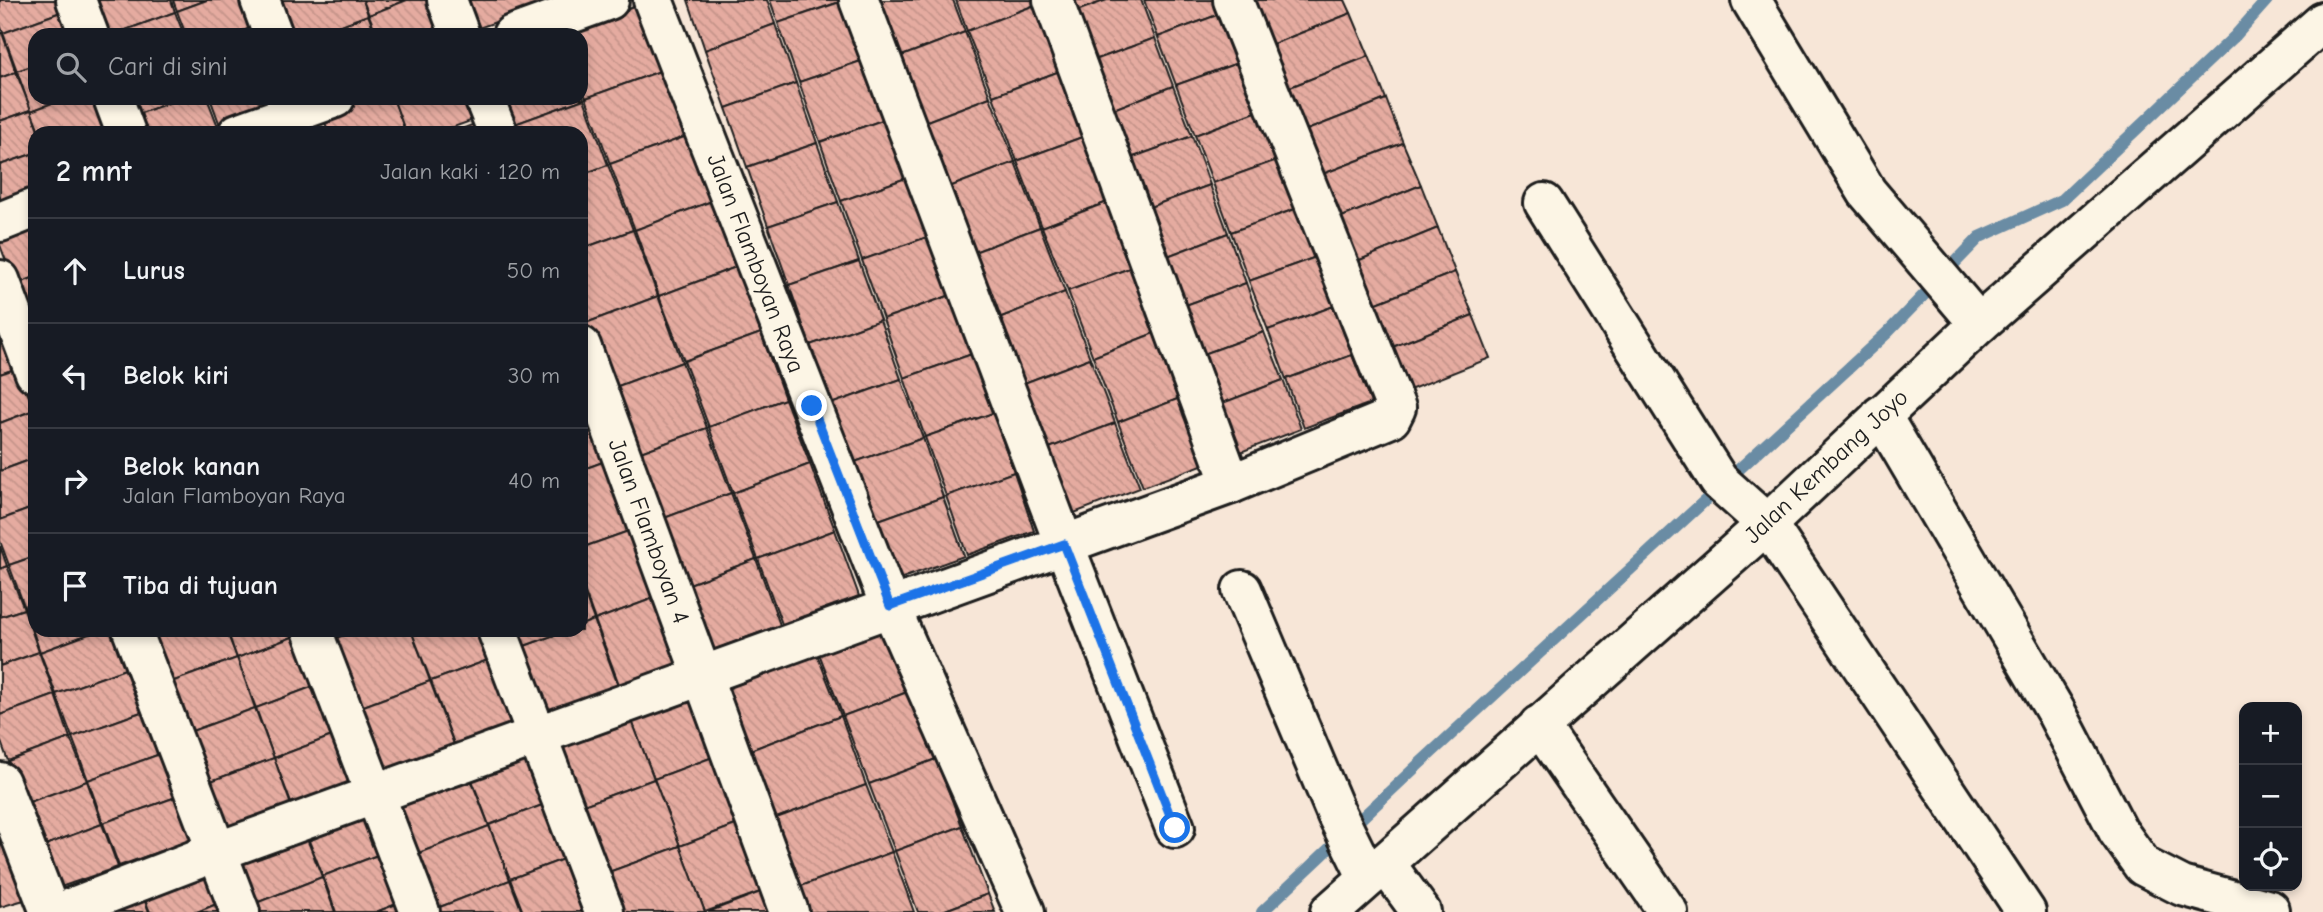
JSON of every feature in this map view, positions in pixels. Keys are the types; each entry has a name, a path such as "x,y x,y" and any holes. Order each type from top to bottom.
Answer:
{"street":[{"path":"76,0 86,28"},
{"path":"260,0 270,28"},
{"path":"447,0 457,28"},
{"path":"531,28 609,0"},
{"name":"Jalan Flamboyan Raya","path":"653,0 890,606 1025,912"},
{"path":"859,0 1064,544 1175,828"},
{"path":"1052,0 1231,484"},
{"path":"60,912 216,852 1231,484 1391,418 1396,408 1233,0"},
{"path":"1752,0 1867,192 1979,324"},
{"name":"Jalan Kembang Joyo","path":"1330,912 1767,524 1979,324 2323,22"},
{"path":"116,105 123,126"},
{"path":"487,105 495,126"},
{"path":"260,126 311,110"},
{"path":"1544,203 1719,481 1767,524 2026,912"},
{"path":"0,222 28,211"},
{"path":"0,280 28,354"},
{"name":"Jalan Flamboyan 4","path":"588,374 789,912"},
{"path":"1881,415 2056,712 2118,831 2143,866 2182,886 2270,910"},
{"path":"1241,590 1337,815 1377,870 1421,912"},
{"path":"135,637 240,912"},
{"path":"315,637 420,912"},
{"path":"500,637 604,912"},
{"path":"1539,725 1668,912"},
{"path":"0,782 50,912"}],"building":[{"path":"0,0 66,0 69,9 3,33 0,24"},
{"path":"90,0 171,0 175,12 131,28 100,28"},
{"path":"173,0 207,0 177,11"},
{"path":"207,0 255,0 264,23 251,28 183,28 177,11"},
{"path":"276,0 363,0 368,15 334,28 286,28"},
{"path":"363,0 407,0 369,15"},
{"path":"407,0 440,0 450,28 374,28 369,15"},
{"path":"459,0 543,0 545,5 479,28 469,28"},
{"path":"688,0 767,0 775,24 705,50"},
{"path":"770,0 845,0 778,23"},
{"path":"846,0 867,59 799,82 778,23"},
{"path":"871,0 953,0 965,32 894,59"},
{"path":"956,0 1042,0 1043,2 967,31"},
{"path":"1069,0 1107,0 1074,12"},
{"path":"1107,0 1141,0 1155,38 1092,61 1074,12"},
{"path":"1144,0 1220,0 1225,12 1158,37"},
{"path":"1259,0 1345,0 1351,13 1263,48 1245,5"},
{"path":"1043,2 1068,68 993,96 967,31"},
{"path":"639,4 663,70 588,97 588,28 574,28"},
{"path":"69,9 76,28 28,28 28,67 17,71 3,33"},
{"path":"175,12 181,28 131,28"},
{"path":"1225,12 1243,61 1176,85 1158,37"},
{"path":"1351,13 1369,56 1280,91 1263,48"},
{"path":"368,15 373,28 334,28"},
{"path":"264,23 266,28 251,28"},
{"path":"775,24 796,83 726,108 705,50"},
{"path":"965,32 990,97 919,124 894,59"},
{"path":"0,33 16,72 0,78"},
{"path":"1155,38 1173,86 1111,110 1092,61"},
{"path":"1369,56 1386,99 1297,134 1280,91"},
{"path":"867,59 888,118 820,142 799,82"},
{"path":"1243,61 1261,110 1195,135 1176,85"},
{"path":"28,67 28,102 17,71"},
{"path":"1068,68 1093,133 1017,161 993,96"},
{"path":"663,70 687,136 610,164 588,97"},
{"path":"16,72 31,110 0,121 0,78"},
{"path":"796,83 817,143 747,167 726,108"},
{"path":"1173,86 1192,136 1128,159 1111,110"},
{"path":"990,97 1015,162 944,189 919,124"},
{"path":"1386,99 1403,143 1315,177 1297,134"},
{"path":"29,105 47,105 31,111"},
{"path":"47,105 104,105 112,126 37,126 31,111"},
{"path":"129,105 163,105 133,116"},
{"path":"163,105 210,105 218,126 137,126 133,116"},
{"path":"213,105 275,105 226,126 220,126"},
{"path":"340,105 396,105 403,126 326,126 321,112"},
{"path":"396,105 474,105 479,118 457,126 403,126"},
{"path":"504,105 567,105 512,125"},
{"path":"567,105 586,105 608,165 588,172 588,126 512,125"},
{"path":"31,110 37,126 28,126 28,155 0,165 0,121"},
{"path":"1261,110 1280,159 1213,183 1195,135"},
{"path":"888,118 909,177 841,201 820,142"},
{"path":"1093,133 1118,198 1042,227 1017,161"},
{"path":"687,136 712,201 635,230 610,164"},
{"path":"1192,136 1210,185 1147,208 1128,159"},
{"path":"817,143 838,202 768,226 747,167"},
{"path":"1403,143 1421,185 1332,221 1315,177"},
{"path":"28,155 28,199 0,209 0,165"},
{"path":"1280,159 1298,208 1231,232 1213,183"},
{"path":"1015,162 1040,227 969,254 944,189"},
{"path":"608,165 633,230 588,246 588,172"},
{"path":"909,177 930,236 862,260 841,201"},
{"path":"1210,185 1228,233 1165,257 1147,208"},
{"path":"1421,185 1438,228 1350,264 1332,221"},
{"path":"1118,198 1143,263 1068,291 1042,227"},
{"path":"712,201 736,267 659,296 635,230"},
{"path":"838,202 859,261 789,285 768,226"},
{"path":"1298,208 1316,257 1249,281 1231,232"},
{"path":"28,223 28,280 15,285 0,245 0,233"},
{"path":"1040,227 1065,292 994,320 969,254"},
{"path":"1438,228 1455,272 1367,307 1350,264"},
{"path":"633,230 658,296 588,322 588,246"},
{"path":"1228,233 1246,283 1183,306 1165,257"},
{"path":"930,236 951,295 883,319 862,260"},
{"path":"1316,257 1334,306 1268,330 1249,281"},
{"path":"859,261 880,320 810,345 789,285"},
{"path":"1143,263 1167,328 1093,357 1068,291"},
{"path":"736,267 761,333 684,361 659,296"},
{"path":"1455,272 1473,315 1385,350 1367,307"},
{"path":"28,280 28,317 15,285"},
{"path":"1246,283 1264,332 1201,355 1183,306"},
{"path":"1065,292 1090,358 1019,385 994,320"},
{"path":"951,295 972,354 904,378 883,319"},
{"path":"658,296 682,362 610,389 588,322"},
{"path":"1334,306 1352,355 1286,379 1268,330"},
{"path":"1473,315 1490,358 1402,393 1385,350"},
{"path":"880,320 901,379 831,404 810,345"},
{"path":"0,326 18,368 0,374"},
{"path":"1167,328 1193,393 1118,422 1093,357"},
{"path":"1264,332 1283,380 1220,404 1201,355"},
{"path":"761,333 785,399 709,427 684,361"},
{"path":"972,354 993,413 925,437 904,378"},
{"path":"1352,355 1371,403 1304,428 1286,379"},
{"path":"1090,358 1115,423 1044,450 1019,385"},
{"path":"682,362 707,428 635,454 610,389"},
{"path":"18,368 28,394 28,412 0,423 0,374"},
{"path":"901,379 923,438 852,463 831,404"},
{"path":"1283,380 1301,429 1238,453 1220,404"},
{"path":"1193,393 1218,459 1143,487 1118,422"},
{"path":"785,399 810,464 733,493 709,427"},
{"path":"588,409 611,459 588,467"},
{"path":"28,412 28,461 0,471 0,423"},
{"path":"993,413 1014,472 946,496 925,437"},
{"path":"1115,423 1140,488 1069,515 1044,450"},
{"path":"707,428 731,493 659,520 635,454"},
{"path":"923,438 943,497 873,522 852,463"},
{"path":"611,459 637,528 588,546 588,467"},
{"path":"28,461 28,510 0,520 0,471"},
{"path":"810,464 835,530 758,559 733,493"},
{"path":"1014,472 1034,531 967,555 946,496"},
{"path":"731,493 756,559 684,586 659,520"},
{"path":"943,497 964,556 894,581 873,522"},
{"path":"28,510 28,558 9,565 0,541 0,520"},
{"path":"637,528 662,595 595,620 588,600 588,546"},
{"path":"835,530 859,596 782,624 758,559"},
{"path":"0,546 7,566 0,569"},
{"path":"28,558 28,607 25,608 9,565"},
{"path":"756,559 780,625 708,652 684,586"},
{"path":"7,566 24,609 0,617 0,569"},
{"path":"662,595 687,663 620,687 595,620"},
{"path":"588,604 594,620 588,622"},
{"path":"24,609 28,620 28,637 34,637 39,652 0,666 0,617"},
{"path":"594,620 619,688 541,716 516,649 549,637 588,637 588,622"},
{"path":"884,623 910,691 843,716 817,648"},
{"path":"35,637 81,637 40,652"},
{"path":"81,637 117,637 128,668 56,694 40,652"},
{"path":"145,637 229,637 237,658 163,685"},
{"path":"230,637 292,637 237,658"},
{"path":"292,637 305,637 322,683 256,708 237,658"},
{"path":"339,637 414,637 430,681 353,710 328,641"},
{"path":"414,637 492,637 499,656 431,681"},
{"path":"512,637 549,637 516,649"},
{"path":"815,649 841,716 745,752 720,684"},
{"path":"39,652 55,695 0,715 0,666"},
{"path":"499,656 524,724 456,749 431,681"},
{"path":"237,658 255,708 181,735 163,685"},
{"path":"128,668 144,711 72,737 56,694"},
{"path":"430,681 456,750 379,779 353,710"},
{"path":"322,683 340,733 274,758 256,708"},
{"path":"696,688 721,754 654,779 629,713"},
{"path":"910,691 936,759 869,784 843,716"},
{"path":"55,695 70,738 8,761 0,739 0,715"},
{"path":"255,708 274,758 200,785 181,735"},
{"path":"144,711 160,754 88,780 72,737"},
{"path":"629,713 654,779 581,806 556,740"},
{"path":"841,716 866,785 771,820 745,752"},
{"path":"340,733 359,784 293,808 274,758"},
{"path":"70,738 87,781 24,804 8,761"},
{"path":"532,748 553,801 489,825 469,772"},
{"path":"160,754 176,797 103,823 88,780"},
{"path":"721,754 746,821 680,846 654,779"},
{"path":"274,758 292,808 218,835 200,785"},
{"path":"936,759 962,826 895,851 869,784"},
{"path":"468,772 489,826 411,856 390,802"},
{"path":"654,779 680,846 606,873 581,806"},
{"path":"87,781 102,824 40,847 24,804"},
{"path":"866,785 892,852 796,888 771,820"},
{"path":"176,797 191,840 119,866 103,823"},
{"path":"553,801 574,855 510,879 489,825"},
{"path":"369,803 388,851 323,876 304,828"},
{"path":"746,821 771,888 705,912 680,846"},
{"path":"102,824 118,867 55,889 40,847"},
{"path":"489,826 510,880 432,910 411,856"},
{"path":"962,826 988,894 940,912 918,912 895,851"},
{"path":"303,829 322,877 251,905 231,856"},
{"path":"0,832 31,898 0,907"},
{"path":"680,846 705,912 621,912 606,873"},
{"path":"388,851 407,900 376,912 336,912 323,876"},
{"path":"892,852 914,912 805,912 796,888"},
{"path":"574,855 585,912 523,912 510,879"},
{"path":"209,864 224,901 197,912 150,912 141,891"},
{"path":"322,877 335,912 253,912 251,905"},
{"path":"510,880 522,912 432,910"},
{"path":"771,888 780,912 708,912"},
{"path":"141,891 149,912 87,912"},
{"path":"988,894 995,912 940,912"},
{"path":"407,900 412,912 376,912"},
{"path":"224,901 228,912 197,912"}],"waterway":[{"path":"1262,912 1888,332 1980,237 2062,200 2235,36 2267,0"}],"route":[{"path":"812,406 890,606 1064,544 1175,828"}]}
